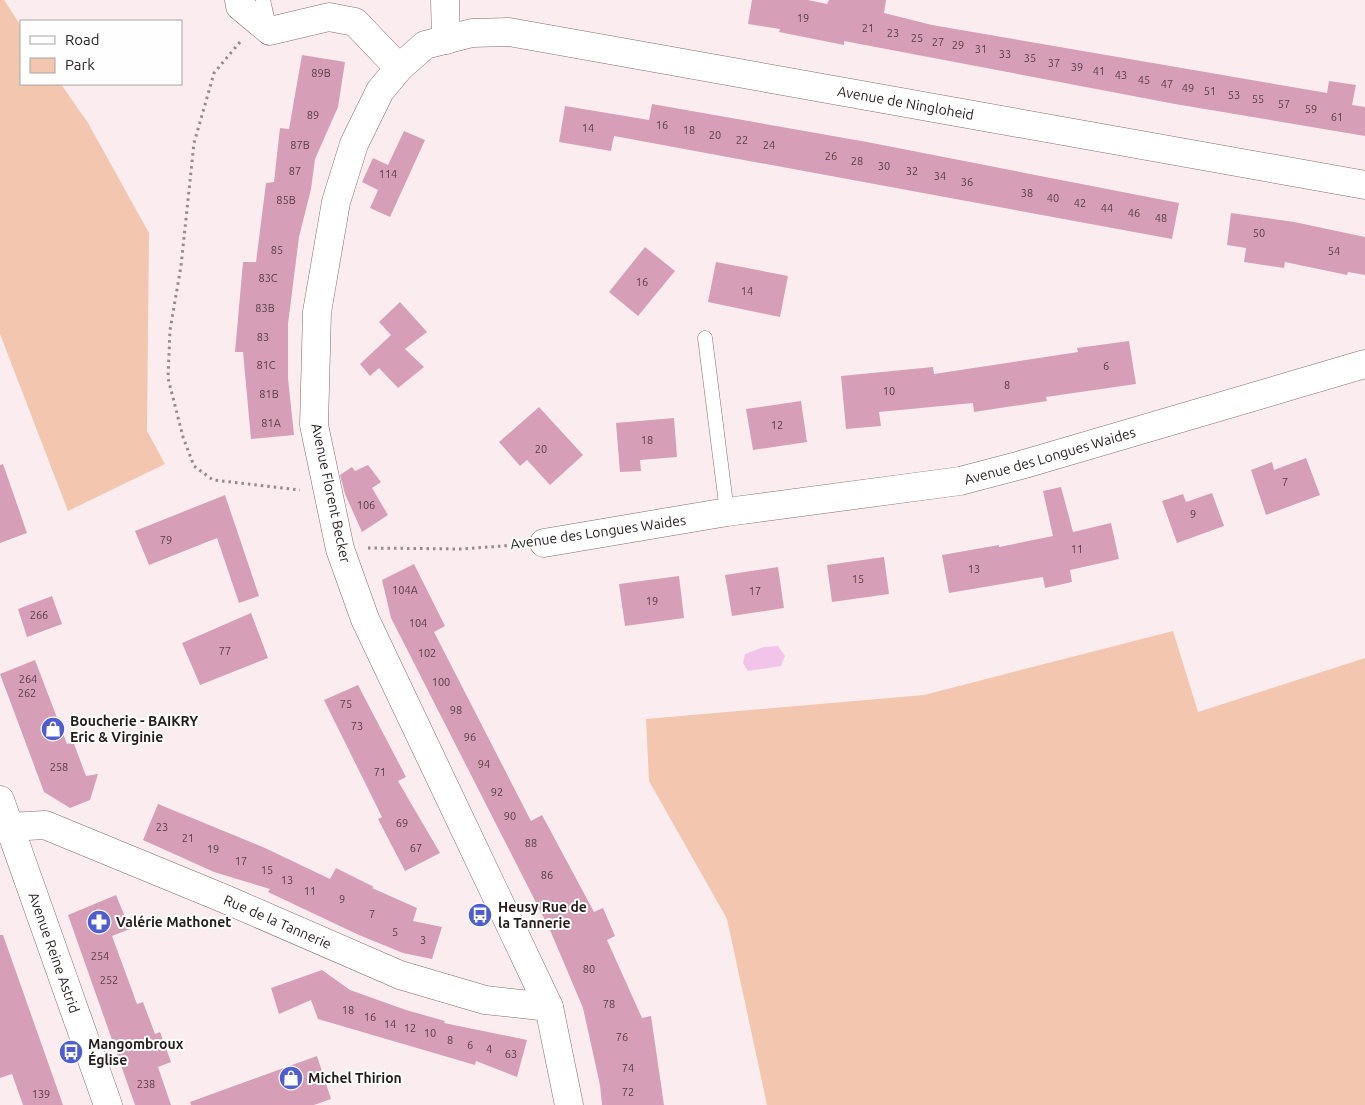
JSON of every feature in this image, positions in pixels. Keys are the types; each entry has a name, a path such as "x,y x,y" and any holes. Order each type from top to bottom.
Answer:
{"street":[{"path":"239,0 240,6 270,31 329,17 356,22 399,68"},
{"path":"445,0 446,40"},
{"name":"Avenue de Ningloheid","path":"446,40 472,33 509,32 1365,185"},
{"name":"Avenue Florent Becker","path":"446,40 425,45 399,68 380,91 354,144 336,202 317,312 314,425 340,549 366,619 549,1007 569,1105"},
{"name":"Avenue des Longues Waides","path":"544,543 727,512 960,481 1021,465 1365,364"},
{"name":"Avenue Reine Astrid","path":"0,800 108,1105"},
{"name":"Rue de la Tannerie","path":"9,827 45,825 225,899 400,975 485,1000 549,1007"}],"lane":[{"path":"263,0 270,31"},
{"path":"705,338 727,512"}],"path":[{"path":"270,31 262,29 243,38 214,73 194,143 181,266 170,330 168,378 183,437 194,466 213,480 328,492"},
{"name":"Avenue des Longues Waides","path":"378,547 462,549 544,543"}],"green space":[{"path":"0,0 4,0 20,24 20,85 62,85 88,123 149,233 147,431 165,464 68,511 0,334"},
{"path":"1173,631 1198,712 1365,658 1365,1105 767,1105 727,919 649,781 646,719 924,695"}],"shaded area":[{"path":"778,646 785,656 781,666 748,671 743,663 745,654 764,647"}],"building":[{"path":"752,0 808,0 827,4 829,0 886,0 884,13 932,25 1327,93 1329,81 1356,85 1352,105 1365,107 1365,136 1175,104 844,41 844,45 779,32 780,29 748,24"},
{"path":"302,55 345,62 338,107 315,159 311,189 299,237 288,324 288,378 294,435 251,439 243,352 235,352 243,262 256,262 266,183 274,182 280,128 289,129"},
{"path":"652,104 867,142 1179,203 1172,239 614,136 611,151 559,142 565,106 649,120"},
{"path":"404,131 425,140 390,217 370,208 378,190 362,182 373,158 388,165"},
{"path":"1231,213 1294,222 1365,237 1365,275 1348,272 1347,275 1285,262 1284,268 1244,262 1246,248 1227,245"},
{"path":"645,247 675,271 638,316 609,292"},
{"path":"716,262 788,276 780,317 708,302"},
{"path":"400,302 427,332 405,349 424,367 398,388 379,368 370,376 360,364 391,335 379,322"},
{"path":"1129,341 1136,384 1046,397 1047,401 974,412 973,403 879,412 881,426 846,429 841,376 933,367 934,374 1078,352 1077,348"},
{"path":"801,401 807,442 753,450 746,409"},
{"path":"539,407 583,455 550,485 527,460 520,466 499,442"},
{"path":"674,418 677,457 640,460 641,471 620,472 616,423"},
{"path":"1306,458 1320,495 1266,515 1251,470 1272,462 1274,470"},
{"path":"3,464 27,533 0,543 0,465"},
{"path":"368,465 381,482 372,488 388,515 362,532 345,494 340,475 352,467 355,471"},
{"path":"1061,487 1073,532 1111,523 1119,559 1070,570 1072,582 1045,588 1043,577 949,593 942,555 999,545 999,547 1053,536 1043,491"},
{"path":"1212,493 1224,526 1177,543 1162,501 1183,494 1186,502"},
{"path":"225,495 259,596 239,603 217,538 149,565 135,531"},
{"path":"884,557 889,594 832,602 827,565"},
{"path":"414,564 445,626 434,632 531,821 542,815 594,912 603,908 615,936 607,940 642,1018 651,1016 664,1105 602,1105 600,1085 583,1008 550,930 391,618 382,580"},
{"path":"778,567 784,608 732,616 725,575"},
{"path":"679,576 684,618 625,626 619,584"},
{"path":"52,596 62,624 27,637 18,609"},
{"path":"251,613 268,658 200,685 182,643"},
{"path":"35,660 67,744 73,741 86,776 98,774 90,800 70,808 44,792 0,674"},
{"path":"358,685 406,777 398,781 440,853 405,871 378,819 382,817 324,700"},
{"path":"158,804 265,848 330,879 336,868 374,887 372,888 417,908 413,921 442,927 432,959 403,953 359,935 268,892 270,889 214,872 143,840"},
{"path":"116,895 130,929 112,936 137,1004 143,1002 155,1034 160,1032 171,1062 158,1067 171,1105 135,1105 68,915"},
{"path":"0,935 3,935 63,1105 23,1105 12,1074 0,1078"},
{"path":"322,970 350,990 406,1010 445,1021 444,1023 527,1040 517,1077 476,1061 475,1065 318,1019 311,1000 279,1014 271,988"},
{"name":"Michel Thirion","path":"317,1056 331,1099 314,1105 191,1105 190,1102"}],"place":[{"name":"Boucherie - BAIKRY Eric & Virginie","path":"53,729"},
{"name":"Heusy Rue de la Tannerie","path":"480,915"},
{"name":"Valérie Mathonet","path":"99,922"},
{"name":"Mangombroux Église","path":"71,1052"},
{"name":"Michel Thirion","path":"291,1078"}]}
